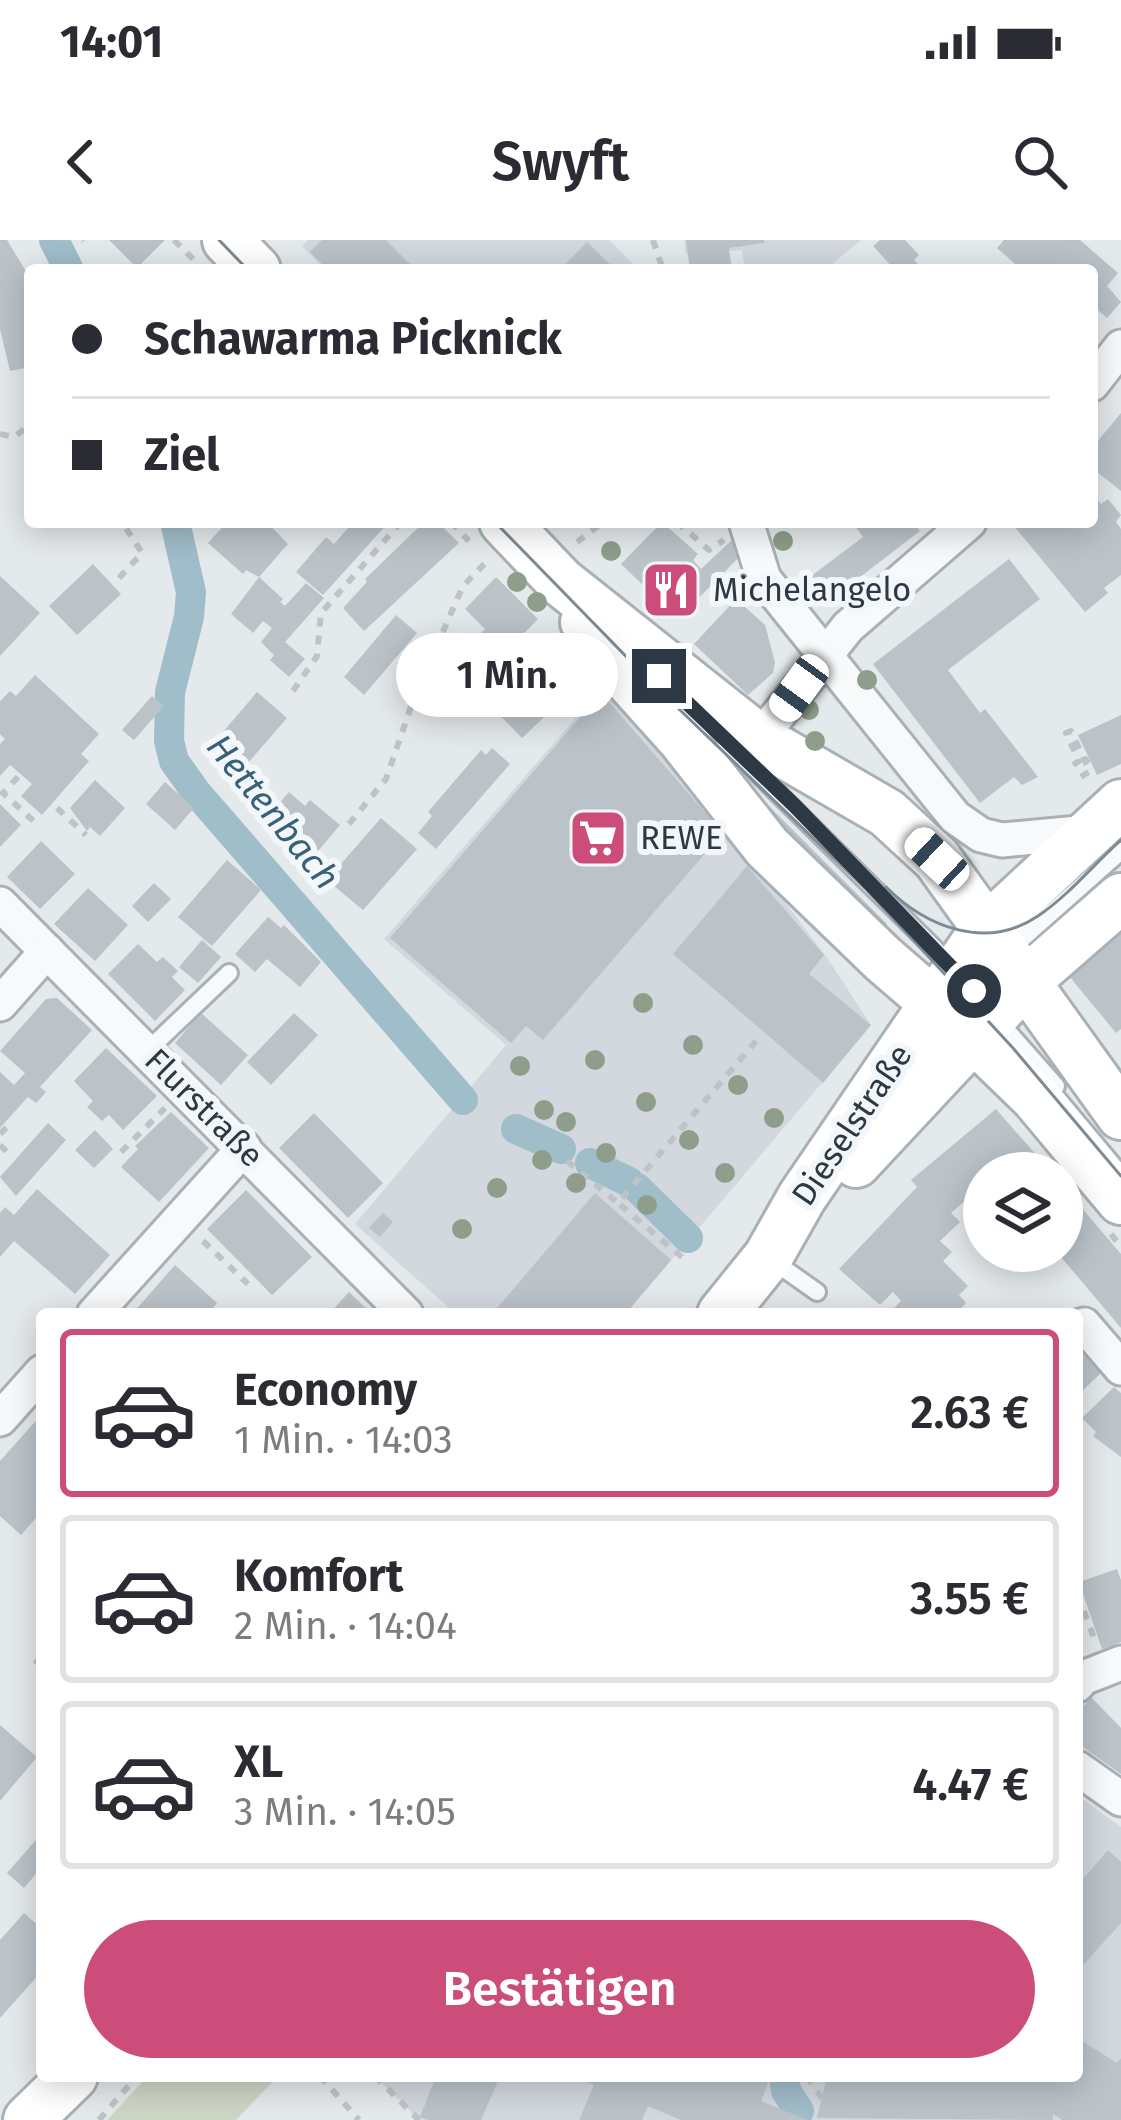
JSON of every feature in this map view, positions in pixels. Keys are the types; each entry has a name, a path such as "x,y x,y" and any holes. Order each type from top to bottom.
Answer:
{"main road":[{"path":"227,240 250,264"},
{"path":"510,528 561,582 759,739 886,813 937,859 981,978 1035,1097 1121,1200"},
{"path":"561,582 611,660 682,739 767,848 883,959 981,978 1121,1114"},
{"path":"981,978 1110,829"},
{"path":"981,978 1121,898"},
{"name":"Dieselstraße","path":"727,1308 770,1252 802,1197 981,978"},
{"path":"28,2120 67,2082"}],"street":[{"path":"1098,376 1121,347"},
{"path":"748,528 764,579 955,818 981,835 1002,840 1110,829"},
{"path":"759,739 848,627 963,528"},
{"name":"Flurstraße","path":"0,904 400,1308"},
{"path":"0,1004 47,951"},
{"path":"99,1308 244,1148"},
{"path":"1083,1329 1121,1368"},
{"path":"0,1418 36,1379"},
{"path":"1083,1678 1121,1663"},
{"path":"1083,1772 1121,1799"}],"lane":[{"path":"759,739 863,823"},
{"path":"938,891 981,978 1063,1094"},
{"path":"147,1052 229,973"},
{"path":"770,1252 817,1292"}],"path":[{"path":"119,578 142,553 126,528"},
{"path":"293,691 317,656 321,614 396,528"},
{"path":"350,824 386,779 415,695 463,586 508,528"},
{"path":"683,528 709,550 739,528"},
{"path":"1073,765 1078,761 1066,733 1071,730 1090,771 1081,777"},
{"path":"18,776 3,793 40,826"},
{"path":"57,808 86,835"},
{"path":"617,1203 756,1041"},
{"path":"121,1152 184,1089"},
{"path":"0,1135 12,1122"},
{"path":"0,1145 11,1156"},
{"path":"567,1161 682,1257"},
{"path":"180,1219 248,1284"},
{"path":"98,2120 132,2082"},
{"path":"325,2082 359,2120"},
{"path":"381,2082 419,2120"},
{"path":"811,2082 836,2120"}],"shaded area":[{"path":"308,240 609,240 633,264 319,264 302,246"},
{"path":"684,240 861,240 832,264 744,264 742,250 686,255"},
{"path":"606,683 743,847 828,959 871,1025 631,1308 449,1308 355,1224 506,1045 384,939"},
{"path":"1083,1799 1121,1827 1121,2120 419,2120 381,2082 1083,2082"}],"green space":[{"path":"142,2082 272,2082 236,2120 107,2120"}],"building":[{"path":"0,240 7,240 24,268 24,368 10,371 0,329"},
{"path":"109,240 165,240 141,264 133,264"},
{"path":"322,240 386,240 410,264 322,264 310,252"},
{"path":"686,240 764,240 729,248 731,264 689,264"},
{"path":"880,240 905,240 919,255 914,260 918,264 890,264 873,246"},
{"path":"1004,240 1080,240 1118,273 1107,286 1121,302 1107,318 1098,310 1098,264 1015,264 997,248"},
{"path":"587,242 610,264 566,264"},
{"path":"1121,413 1121,491 1098,473 1098,441"},
{"path":"1108,499 1121,515 1116,522 1121,529 1121,575 1085,612 1016,528 1098,528 1098,501 1101,504"},
{"path":"222,528 273,528 288,544 259,577 246,570 243,574 208,543"},
{"path":"348,528 384,528 323,595 296,572 326,537 334,544"},
{"path":"418,528 444,528 459,543 364,631 343,608 365,579"},
{"path":"656,528 669,528 698,554 693,560 701,569 733,539 740,556 678,619 621,564"},
{"path":"856,528 920,531 821,607 802,583 863,537"},
{"path":"1009,559 1040,599 948,670 1038,777 1022,785 1014,777 980,803 873,664"},
{"path":"93,564 121,594 77,635 49,606"},
{"path":"0,576 40,613 0,656"},
{"path":"259,577 285,606 306,583 324,598 285,642 305,659 289,677 270,660 274,655 261,642 272,628 263,621 253,633 231,614"},
{"path":"496,577 538,619 464,694 442,672 485,629 465,609"},
{"path":"736,599 765,625 775,662 773,673 748,695 694,644"},
{"path":"396,615 417,633 364,695 344,677"},
{"path":"548,635 588,676 522,738 488,703"},
{"path":"35,675 99,734 81,754 89,761 42,815 21,796 32,784 10,765 0,776 0,744 5,739 0,734 0,701 10,691 16,696"},
{"path":"257,692 287,718 235,778 205,753"},
{"path":"601,693 723,833 543,1040 526,1026 511,1043 390,938"},
{"path":"152,696 164,706 134,740 122,730"},
{"path":"1121,715 1121,764 1097,775 1078,735"},
{"path":"492,748 510,764 436,849 418,833 432,816 428,812 481,750 486,755"},
{"path":"95,780 125,808 100,836 90,827 87,831 70,808"},
{"path":"165,782 194,808 175,830 146,804"},
{"path":"289,792 305,806 310,800 340,825 312,858 266,818"},
{"path":"0,804 21,825 0,847"},
{"path":"768,805 887,924 881,930 762,811"},
{"path":"381,818 417,849 363,910 327,880"},
{"path":"41,841 75,874 40,909 7,877"},
{"path":"227,860 261,890 212,946 178,917"},
{"path":"747,866 824,955 809,974 871,1025 823,1083 673,954"},
{"path":"154,883 171,899 148,922 132,906"},
{"path":"88,888 128,925 95,961 54,924"},
{"path":"268,917 281,928 284,925 321,962 300,987 267,959 255,972 235,954"},
{"path":"1121,933 1121,1029 1116,1033 1069,976"},
{"path":"202,940 221,957 198,983 179,967"},
{"path":"138,944 157,962 163,957 178,971 172,977 185,990 155,1021 108,974"},
{"path":"57,998 92,1030 40,1087 46,1092 36,1103 28,1097 0,1128 0,1072 14,1085 25,1073 0,1051 46,999"},
{"path":"201,1013 248,1055 221,1085 175,1043"},
{"path":"294,1013 318,1035 271,1085 247,1062"},
{"path":"106,1048 157,1096 123,1130 109,1115 102,1121 87,1107 93,1101 74,1081"},
{"path":"996,1109 1034,1152 963,1152 963,1202 951,1213 960,1222 940,1241 952,1252 943,1261 968,1286 959,1295 966,1303 961,1308 894,1308 901,1301 893,1292 880,1305 839,1269 917,1187 911,1180"},
{"path":"171,1112 209,1148 159,1202 121,1167 138,1149 135,1146"},
{"path":"314,1113 383,1183 348,1218 279,1148"},
{"path":"48,1123 66,1140 16,1196 0,1177"},
{"path":"95,1130 113,1149 94,1168 75,1150"},
{"path":"37,1189 110,1255 75,1294 14,1241 0,1257 0,1213 5,1207 14,1215"},
{"path":"246,1190 312,1257 272,1295 207,1229"},
{"path":"595,1193 671,1260 630,1308 497,1308"},
{"path":"1083,1210 1121,1254 1121,1328 1074,1272 1083,1272"},
{"path":"383,1213 393,1222 380,1237 369,1228"},
{"path":"175,1265 217,1303 213,1308 137,1308"},
{"path":"349,1292 366,1308 334,1308"},
{"path":"1083,1354 1101,1373 1083,1390"},
{"path":"1114,1387 1121,1393 1121,1457 1093,1436 1096,1432 1083,1417"},
{"path":"36,1421 36,1518 21,1535 0,1516 0,1461"},
{"path":"1117,1569 1121,1642 1102,1649 1083,1581"},
{"path":"1091,1697 1121,1728 1121,1774 1083,1747 1083,1706"},
{"path":"0,1725 36,1758 0,1801"},
{"path":"36,1840 36,1874 24,1888 7,1873"},
{"path":"1108,1850 1121,1862 1121,1923 1083,1965 1083,1879"},
{"path":"24,1913 36,1924 36,1978 0,2018 0,1940"},
{"path":"1083,2042 1117,2063 1121,2058 1121,2120 1062,2120 1053,2114 1053,2120 817,2118 826,2082 1083,2082"},
{"path":"434,2082 497,2082 481,2120 420,2117"},
{"path":"587,2082 769,2082 761,2101 808,2120 681,2120 648,2106 642,2120 579,2120 594,2085"}],"waterway":[{"name":"Hettenbach","path":"54,240 66,264"},
{"name":"Hettenbach","path":"176,528 191,592 170,692 169,741 174,761 463,1100"},
{"name":"Hettenbach","path":"516,1129 561,1149"},
{"name":"Hettenbach","path":"590,1163 629,1182"},
{"name":"Hettenbach","path":"637,1188 688,1238"},
{"name":"Hettenbach","path":"785,2082 799,2111"}],"tram line":[{"path":"219,240 242,264"},
{"path":"501,528 652,683 867,890 1013,1048 1121,1176"},
{"path":"886,887 938,923 957,930 998,932 1049,908 1121,840"}],"place":[{"name":"Michelangelo","path":"671,590"},
{"name":"REWE","path":"598,838"}],"route":[{"path":"659,676 795,806 974,991"}]}
